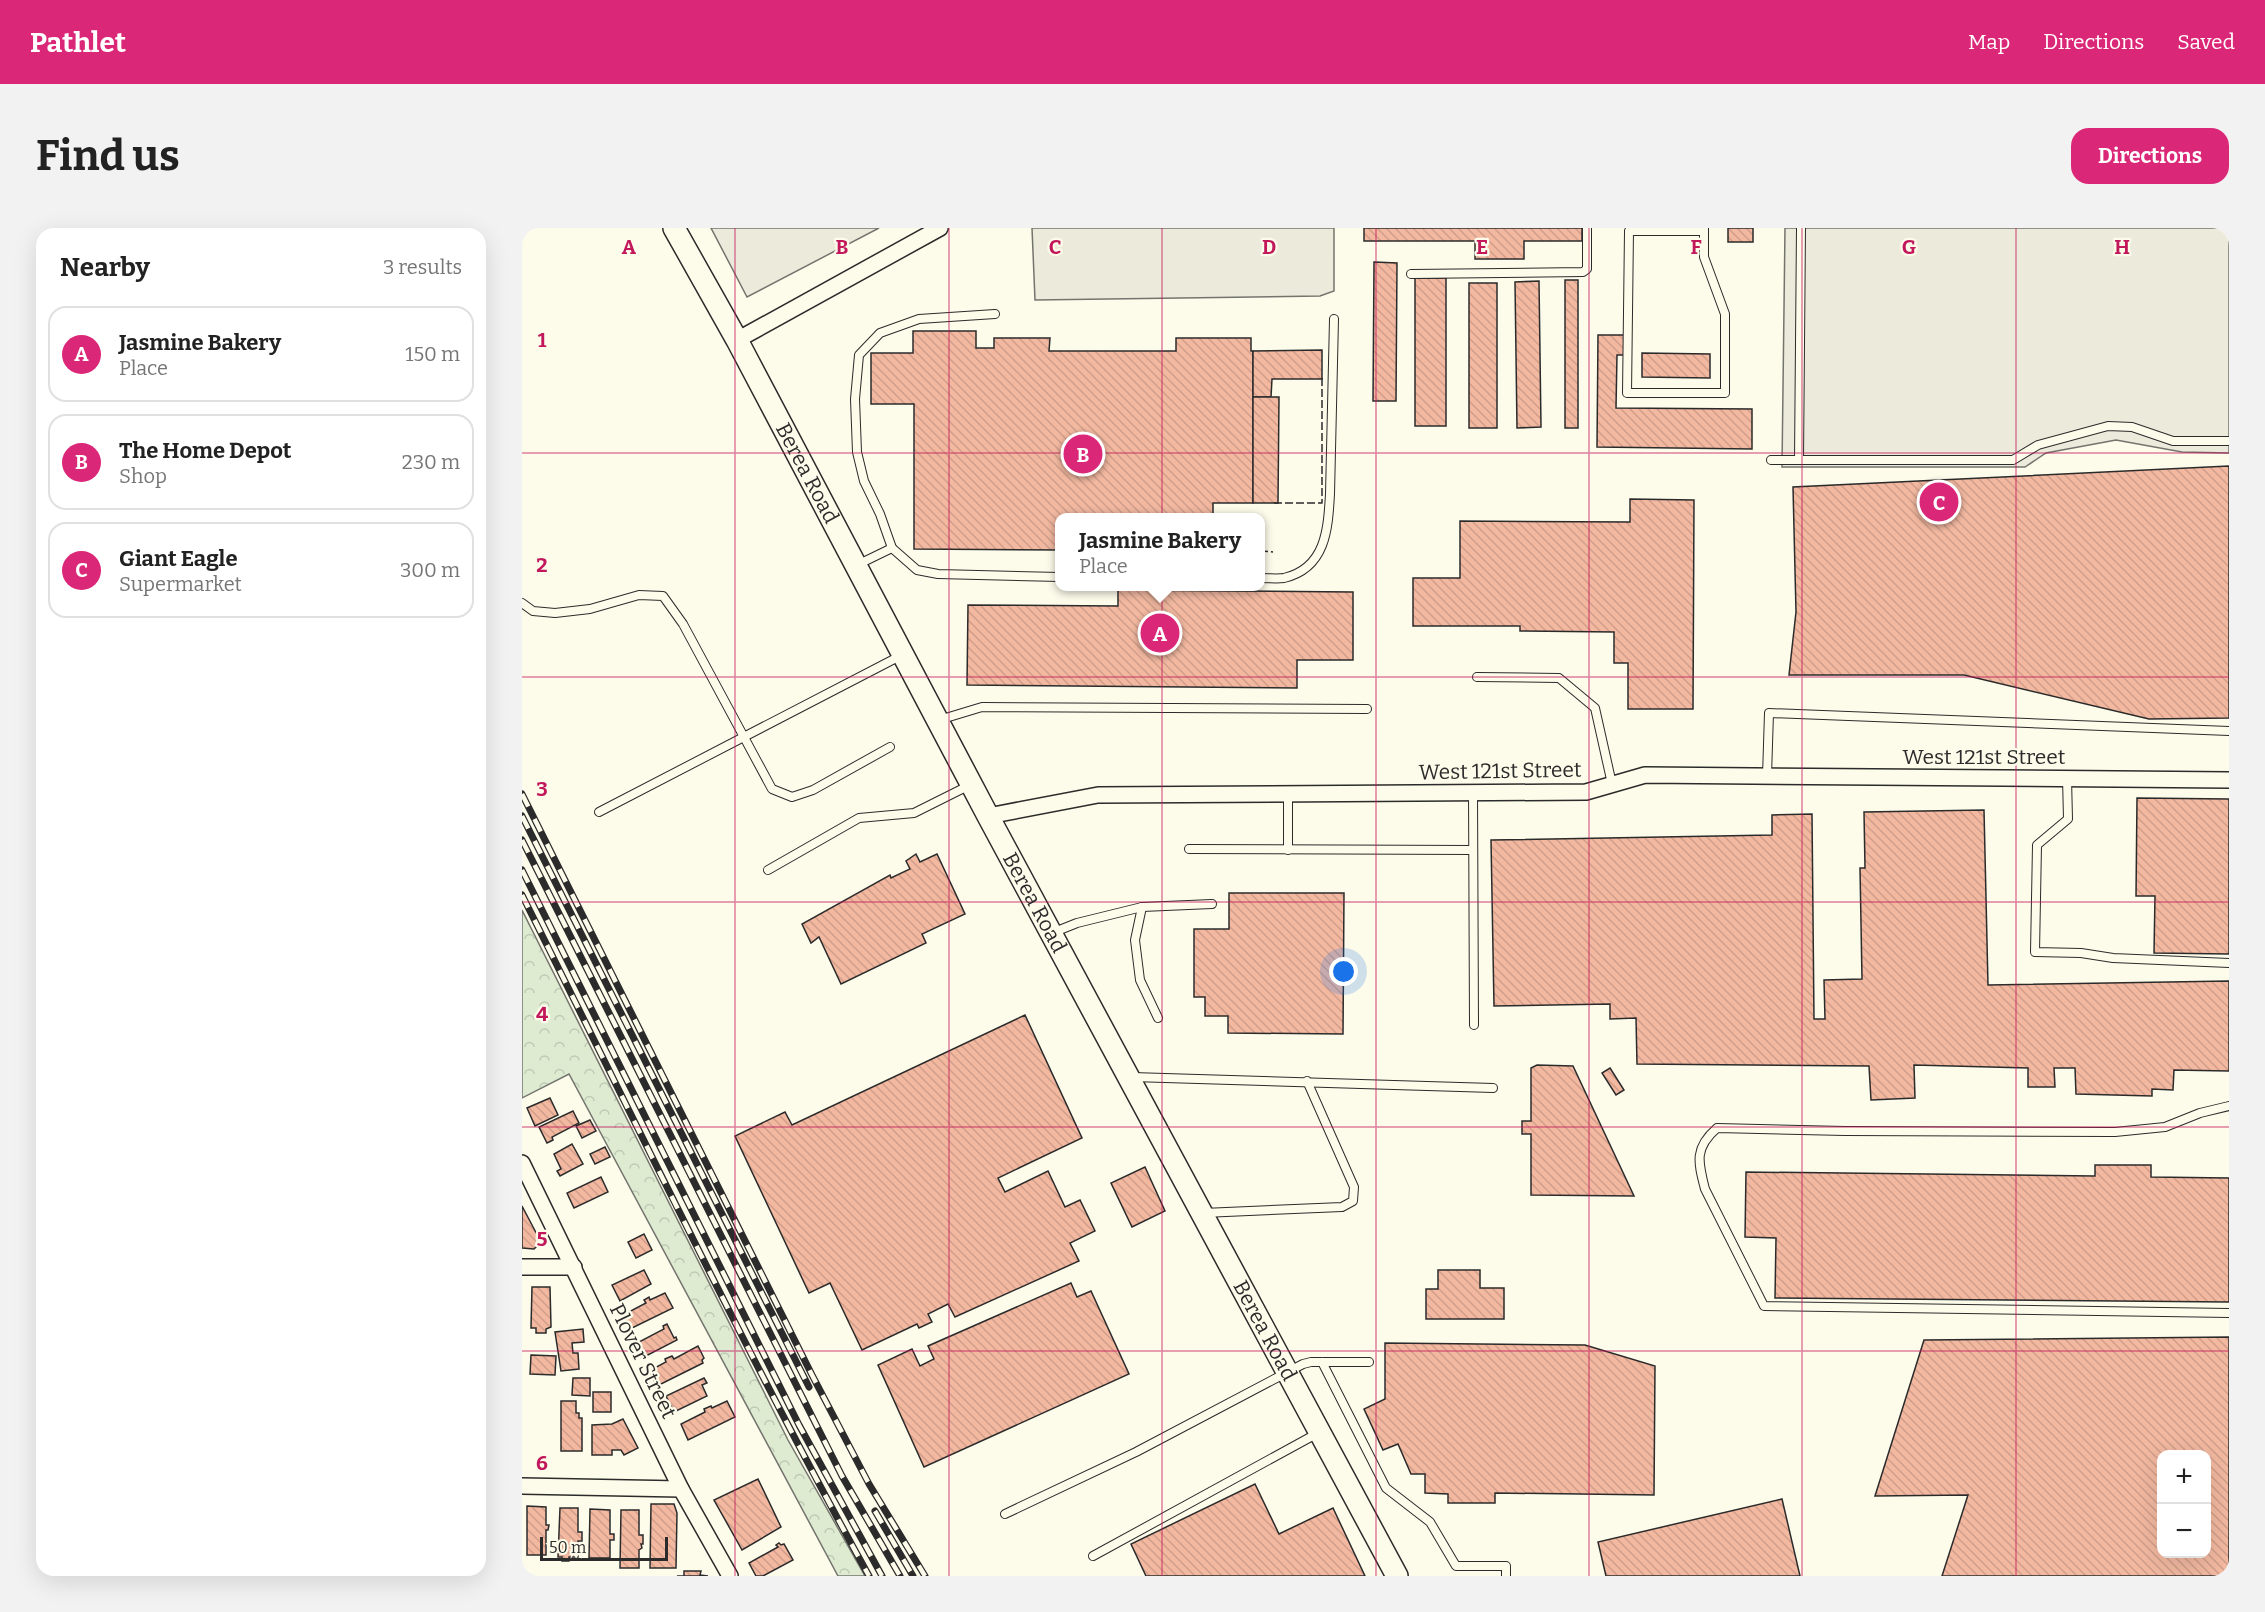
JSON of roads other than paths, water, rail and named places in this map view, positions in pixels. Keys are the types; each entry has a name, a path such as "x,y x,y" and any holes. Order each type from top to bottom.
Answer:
{"main road":[{"name":"Berea Road","path":"674,228 737,340 988,816 1397,1576"}],"street":[{"path":"737,340 940,228"},
{"name":"West 121st Street","path":"988,816 1098,795 1586,792 1645,775 2229,780"},
{"name":"Plover Street","path":"522,1163 681,1489 730,1576"},
{"path":"522,1267 574,1267"},
{"path":"522,1486 681,1489"}],"lane":[{"path":"1411,274 1583,272 1587,269 1587,228"},
{"path":"1798,460 1801,228"},
{"path":"1704,229 1704,257 1725,314 1725,393 1627,393 1629,231 1704,229"},
{"path":"995,314 920,319 880,333 860,355 855,399 857,452 864,481 880,514 892,548 917,570 938,574 1055,577"},
{"path":"1265,578 1283,578 1301,571 1323,548 1329,503 1334,319"},
{"path":"1771,460 2013,460 2038,445 2108,426 2132,427 2173,441 2229,441"},
{"path":"856,566 892,548"},
{"path":"522,603 534,611 555,613 590,609 639,595 663,597 683,624 772,789 792,797 813,790 890,747"},
{"path":"599,812 903,655"},
{"path":"1477,677 1559,678 1595,708 1612,784"},
{"path":"938,721 982,707 1367,709"},
{"path":"1767,776 1769,713 2229,731"},
{"path":"2067,778 2068,819 2037,845 2036,952 2229,963"},
{"path":"768,870 860,818 914,813 971,784"},
{"path":"1473,792 1474,1025"},
{"path":"1288,794 1288,850"},
{"path":"1189,849 1473,850"},
{"path":"1051,933 1077,923 1142,907 1212,904"},
{"path":"1142,907 1135,940 1140,980 1158,1018"},
{"path":"1128,1077 1493,1088"},
{"path":"1202,1213 1342,1207 1353,1202 1354,1188 1307,1081"},
{"path":"2229,1106 2200,1113 2165,1127 2115,1132 1717,1128 1704,1139 1699,1153 1700,1171 1705,1189 1764,1306 2229,1313"},
{"path":"1322,1362 1386,1488 1430,1522 1456,1566 1506,1566 1506,1576"},
{"path":"1005,1514 1136,1452 1303,1364 1370,1362"},
{"path":"1093,1556 1320,1432"}],"railway":[{"path":"522,794 812,1375 869,1484 925,1576"},
{"path":"522,816 809,1387"},
{"path":"522,840 842,1476 900,1576"},
{"path":"522,870 799,1425 882,1576"},
{"path":"522,895 735,1323 869,1576"},
{"path":"875,1511 913,1576"}],"place":[{"name":"The Home Depot","path":"1083,454"},
{"name":"Giant Eagle","path":"1939,502"},
{"name":"Jasmine Bakery","path":"1160,633"}]}
